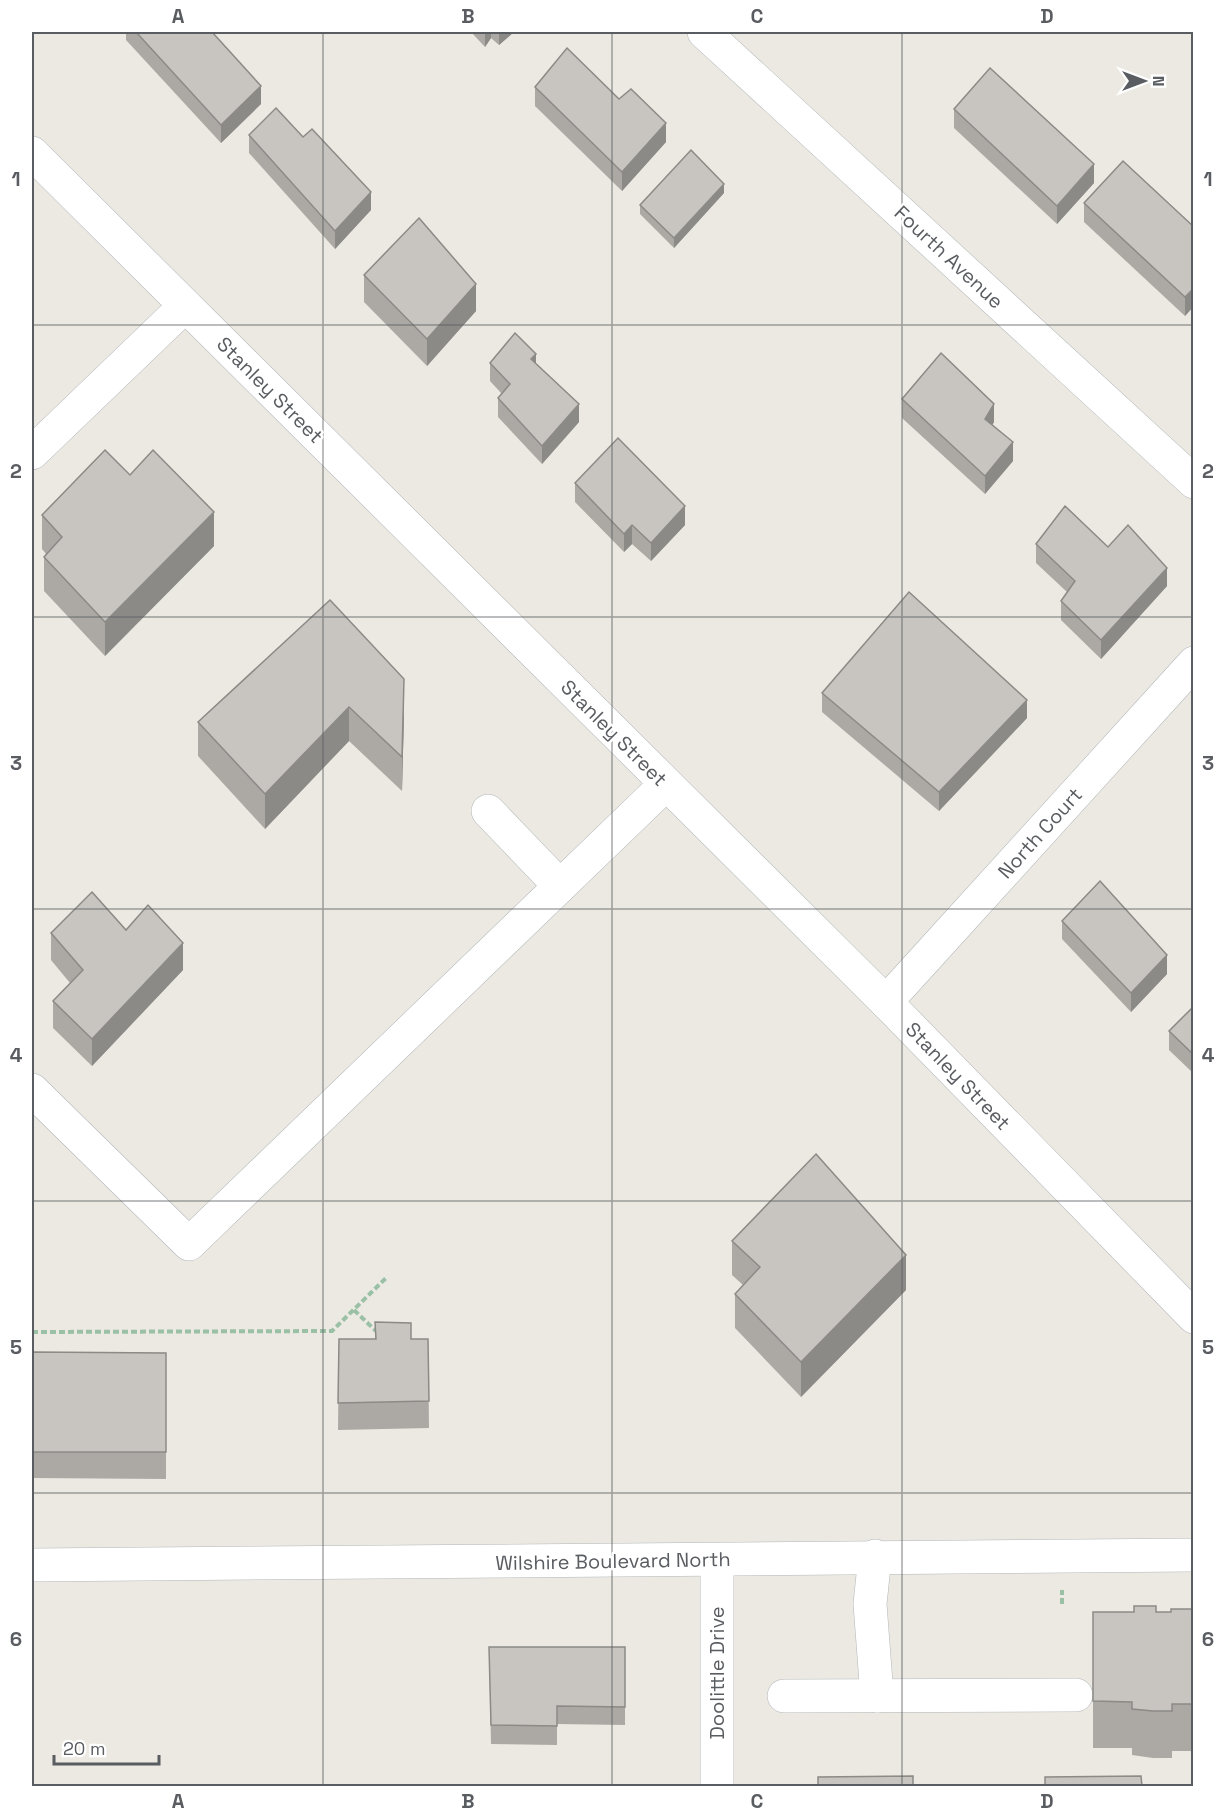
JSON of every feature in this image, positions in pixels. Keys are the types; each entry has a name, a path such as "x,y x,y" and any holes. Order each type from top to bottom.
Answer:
{"street":[{"name":"Fourth Avenue","path":"704,32 1194,482"},
{"name":"Stanley Street","path":"32,153 886,1002 1194,1317"},
{"path":"32,453 185,306"},
{"name":"North Court","path":"886,1002 1194,663"},
{"path":"32,1090 189,1244 666,784"},
{"path":"488,811 560,886"},
{"name":"Wilshire Boulevard North","path":"32,1565 1194,1555"},
{"path":"875,1556 870,1604 877,1696"},
{"name":"Doolittle Drive","path":"717,1560 717,1786"},
{"path":"784,1696 1076,1695"}],"path":[{"path":"32,1332 332,1331 387,1277"},
{"path":"354,1310 378,1333"}],"building":[{"path":"136,32 212,32 261,86 221,125"},
{"path":"567,48 619,99 631,89 666,123 622,172 535,87"},
{"path":"990,68 1094,164 1057,206 954,109"},
{"path":"276,108 303,137 312,129 371,192 335,231 249,135"},
{"path":"691,150 724,184 674,238 640,205"},
{"path":"1123,161 1194,227 1194,288 1185,297 1084,203"},
{"path":"419,218 476,284 427,339 364,275"},
{"path":"515,333 536,354 531,359 579,404 542,446 498,398 510,384 490,363"},
{"path":"941,353 994,404 985,419 1013,442 985,476 902,399"},
{"path":"618,438 685,506 651,543 632,525 624,534 575,483"},
{"path":"105,450 130,475 153,450 214,512 105,622 44,557 62,537 42,515"},
{"path":"1065,506 1108,547 1128,525 1167,568 1101,640 1061,601 1075,581 1036,544"},
{"path":"909,592 1027,700 939,792 822,693"},
{"path":"330,600 404,679 402,757 349,707 265,794 198,722"},
{"path":"1100,881 1167,955 1131,993 1062,921"},
{"path":"92,892 126,930 148,905 183,943 92,1039 53,1001 83,970 51,933"},
{"path":"1194,1006 1194,1055 1169,1031"},
{"path":"816,1154 906,1255 801,1362 735,1294 760,1267 732,1241"},
{"path":"375,1322 411,1323 411,1339 428,1339 429,1401 338,1403 339,1339 376,1339"},
{"path":"32,1352 166,1353 166,1452 32,1452"},
{"path":"1134,1606 1156,1606 1156,1612 1171,1612 1171,1609 1194,1609 1194,1704 1172,1704 1172,1711 1153,1711 1132,1709 1132,1702 1093,1701 1093,1612 1134,1612"},
{"path":"489,1647 625,1647 625,1707 557,1706 557,1726 491,1725"},
{"path":"913,1776 913,1785 923,1786 818,1786 818,1777"},
{"path":"1141,1776 1142,1786 1045,1786 1045,1777"}]}
